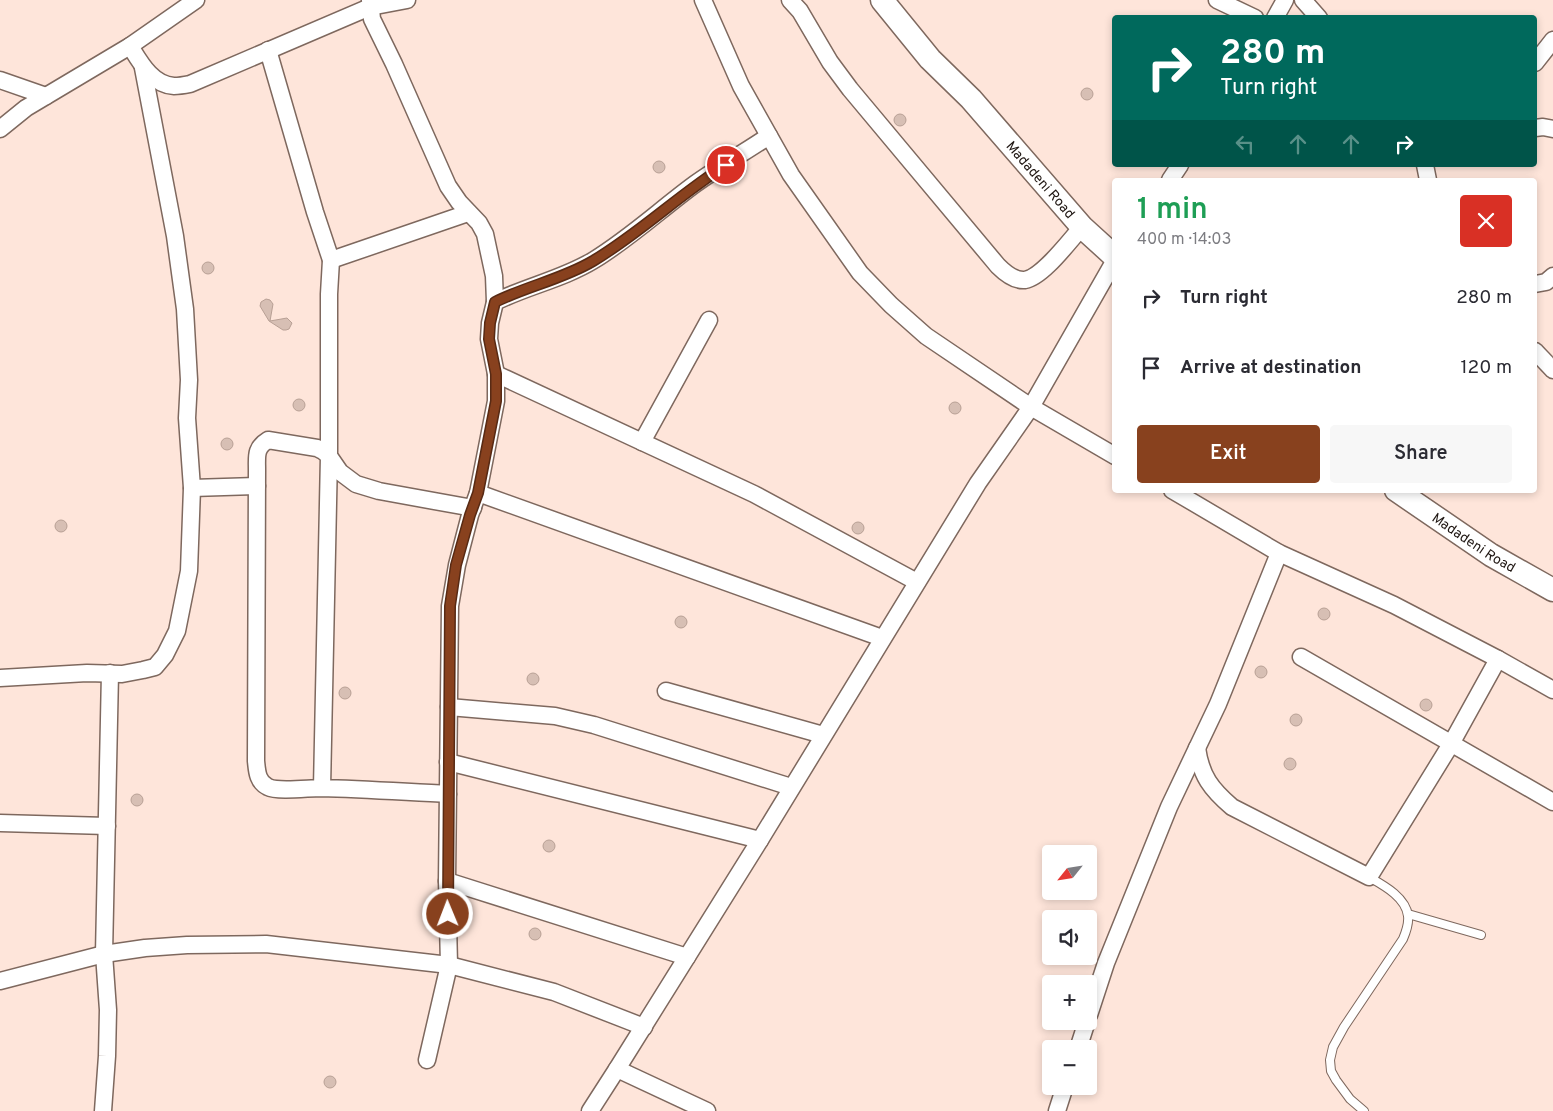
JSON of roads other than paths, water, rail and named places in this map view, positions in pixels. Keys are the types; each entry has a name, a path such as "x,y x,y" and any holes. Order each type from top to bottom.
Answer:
{"street":[{"path":"0,129 26,108 130,46 196,0"},
{"path":"130,46 143,68 158,81 172,86 190,84 370,4 407,0"},
{"path":"703,0 741,86 791,175 860,273 890,306 926,336 1031,406 1112,454"},
{"path":"790,0 800,11 830,62 850,90 1005,272 1014,278 1024,280 1033,277 1048,266 1082,227"},
{"name":"Madadeni Road","path":"882,0 930,59 970,99 1082,227 1112,256"},
{"name":"Madadeni Road","path":"899,0 938,48 970,99"},
{"path":"1216,0 1248,15"},
{"path":"1277,15 1285,0"},
{"path":"1303,0 1317,15"},
{"path":"370,4 372,19 448,186 459,202 479,223 488,242 494,276 495,302 490,323 489,339 496,374 496,401 478,493 456,565 450,606 448,762 449,965 427,1060"},
{"path":"1537,60 1553,40"},
{"path":"268,50 315,212 331,260 322,788"},
{"path":"0,678 87,673 122,674 154,667 165,655 177,631 189,572 192,488 187,418 189,380 185,309 175,236 143,68"},
{"path":"0,80 46,96"},
{"path":"1537,128 1553,129"},
{"path":"495,302 569,274 594,260 696,184 769,136"},
{"path":"1171,178 1179,167"},
{"path":"331,260 468,212"},
{"path":"590,1111 760,840 978,483 1031,406 1112,264"},
{"path":"642,442 709,320"},
{"path":"1537,354 1553,370"},
{"path":"496,374 754,494 917,582"},
{"path":"448,794 322,788 269,788 257,776 258,449 261,444 268,440 317,448 323,450 340,472 356,484 379,491 473,508"},
{"path":"192,488 257,486"},
{"path":"478,493 882,638"},
{"path":"1177,493 1279,553 1394,605 1553,690"},
{"name":"Madadeni Road","path":"1400,493 1491,556 1553,590"},
{"path":"1097,991 1106,963 1165,816 1222,695 1279,553"},
{"path":"1301,657 1553,802"},
{"path":"1197,748 1199,762 1205,778 1217,794 1232,807 1369,877 1452,744 1498,659"},
{"path":"102,1111 107,1056 108,1010 104,954 110,673"},
{"path":"666,691 823,735"},
{"path":"449,707 555,716 594,725 791,787"},
{"path":"448,762 760,840"},
{"path":"0,823 107,826"},
{"path":"448,881 687,957"},
{"path":"0,981 104,954 145,948 266,944 449,965 554,992 644,1027"},
{"path":"617,1069 707,1111"},
{"path":"1058,1111 1062,1095"}],"lane":[{"path":"1364,1111 1350,1099 1330,1071 1333,1047 1344,1026 1403,939 1407,928 1408,914 1403,903 1398,898 1386,887 1369,877"},
{"path":"1408,914 1481,935"}]}
